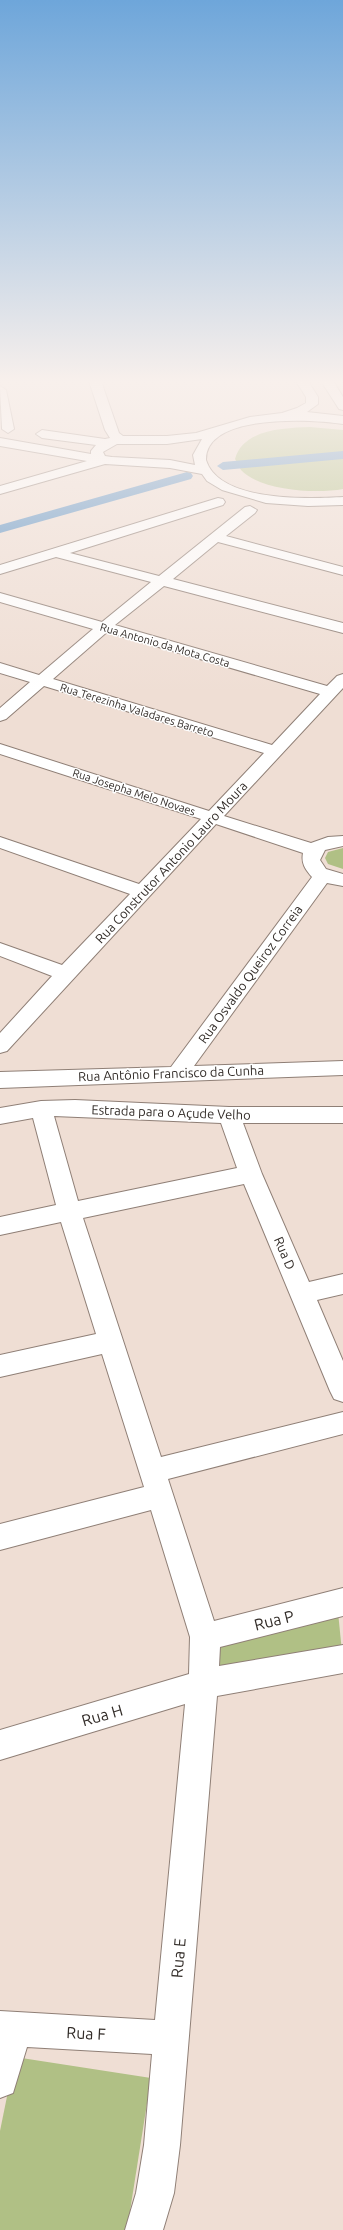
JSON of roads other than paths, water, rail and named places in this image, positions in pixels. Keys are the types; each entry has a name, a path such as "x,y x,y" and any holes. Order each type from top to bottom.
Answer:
{"street":[{"path":"0,490 16,485"},
{"path":"214,485 212,493 218,502"},
{"path":"224,485 236,491 264,499 296,503 343,501"},
{"path":"0,570 218,502 233,507 250,510 296,503"},
{"path":"315,503 343,512"},
{"path":"0,716 161,580 250,510"},
{"path":"215,537 343,571"},
{"path":"56,553 343,628"},
{"name":"Rua Antonio da Mota Costa","path":"0,597 330,692"},
{"name":"Rua Terezinha Valadares Barreto","path":"0,668 274,751"},
{"name":"Rua Construtor Antonio Lauro Moura","path":"0,1046 65,974 343,679"},
{"path":"0,733 0,744"},
{"name":"Rua Josepha Melo Novaes","path":"0,749 313,850"},
{"path":"343,841 327,842 313,850 310,855 311,866 322,875 343,880"},
{"path":"0,842 142,892"},
{"name":"Rua Osvaldo Queiroz Correia","path":"178,1072 322,875"},
{"path":"0,949 65,974"},
{"name":"Rua Antônio Francisco da Cunha","path":"0,1080 178,1072 343,1068"},
{"name":"Estrada para o Açude Velho","path":"0,1116 41,1109 75,1108 229,1115 343,1115"},
{"path":"41,1109 69,1210 112,1341 205,1637 204,1684"},
{"name":"Rua D","path":"229,1115 251,1174 343,1391"},
{"path":"0,1226 69,1210 251,1174"},
{"path":"302,1293 343,1284"},
{"path":"0,1366 112,1341"},
{"path":"0,1538 157,1483 343,1423"},
{"name":"Rua P","path":"205,1637 343,1602"},
{"name":"Rua H","path":"0,1745 204,1684 343,1659"},
{"name":"Rua E","path":"144,2230 155,2193 162,2145 199,1714 204,1684"},
{"path":"0,2080 7,2029"},
{"name":"Rua F","path":"7,2029 171,2038"}],"waterway":[{"path":"0,529 155,485"}]}
